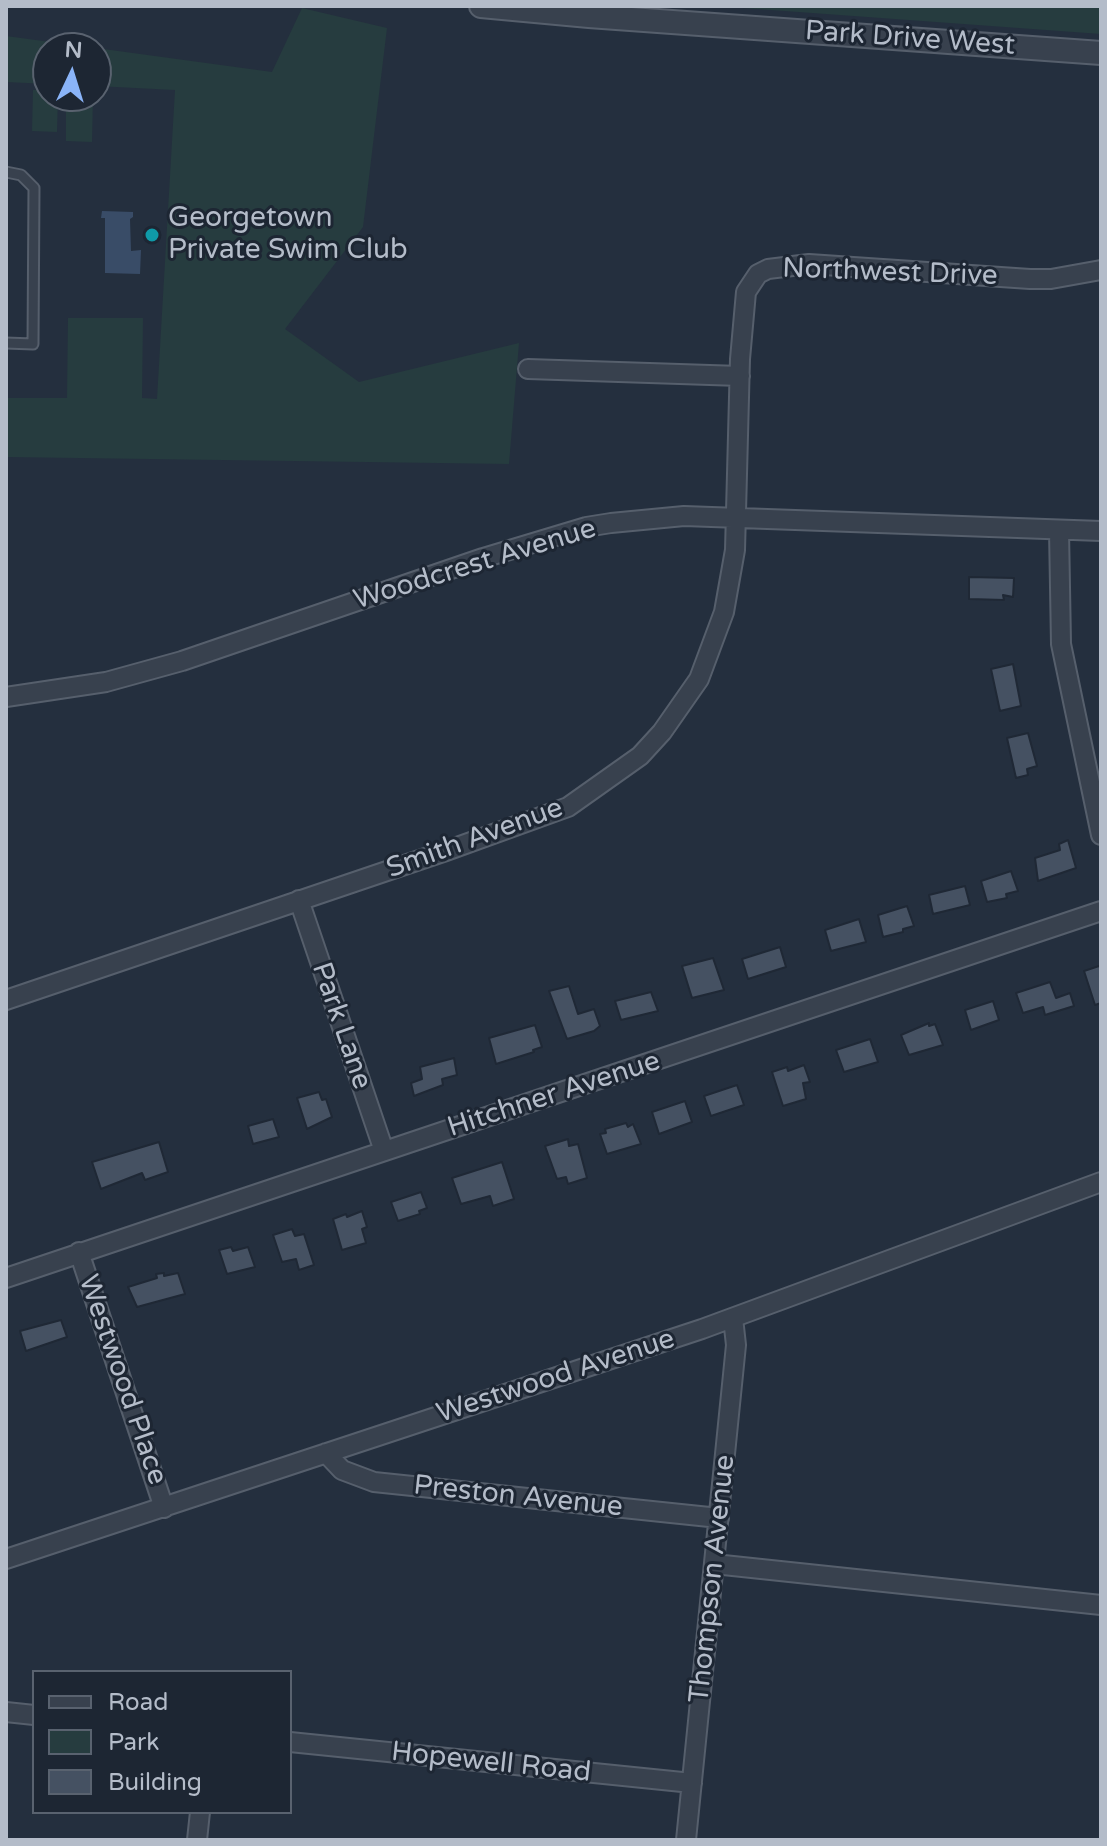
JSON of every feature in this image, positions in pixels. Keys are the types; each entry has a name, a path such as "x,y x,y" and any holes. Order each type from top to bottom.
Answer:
{"street":[{"name":"Park Drive West","path":"481,6 604,18 1101,53"},
{"name":"Northwest Drive","path":"740,376 746,292 752,280 768,269 809,264 1051,279 1101,270"},
{"path":"528,369 740,376"},
{"name":"Smith Avenue","path":"6,1000 568,807 640,756 699,679 724,612 736,518 740,376"},
{"name":"Woodcrest Avenue","path":"6,697 106,682 169,665 483,558 586,527 650,518 736,518 1101,531"},
{"path":"1059,530 1061,644 1101,835"},
{"name":"Park Lane","path":"299,900 384,1151"},
{"name":"Hitchner Avenue","path":"6,1278 1101,911"},
{"name":"Westwood Avenue","path":"6,1559 733,1318 1101,1182"},
{"name":"Westwood Place","path":"79,1252 164,1508"},
{"name":"Thompson Avenue","path":"686,1840 736,1345 733,1318"},
{"name":"Preston Avenue","path":"326,1453 342,1470 374,1482 719,1518"},
{"path":"714,1564 1101,1605"},
{"path":"6,1712 32,1715"},
{"name":"Hopewell Road","path":"292,1742 692,1783"},
{"path":"197,1840 200,1814"}],"lane":[{"path":"6,172 21,175 34,188 34,203 33,344 6,343"}],"green space":[{"path":"716,6 1101,6 1101,34"},
{"path":"302,8 387,28 363,227 285,329 359,382 519,343 509,464 6,457 6,398 67,398 68,318 143,318 142,398 157,399 175,90 112,87 112,50 272,72"},
{"path":"6,36 32,40 32,83 6,82"},
{"path":"32,112 58,112 57,132 32,131"},
{"path":"66,112 93,112 92,142 66,141"}],"water":[{"path":"102,211 133,212 130,219 131,251 141,250 140,274 105,273 105,218 101,218"}],"building":[{"path":"969,577 1014,578 1013,597 1003,595 1004,600 969,599"},
{"path":"1013,664 1021,706 1000,711 991,669"},
{"path":"1028,733 1037,766 1027,769 1028,775 1016,778 1007,738"},
{"path":"1068,840 1076,868 1038,881 1035,858 1060,850 1059,844"},
{"path":"1011,871 1018,891 1006,894 1007,898 987,902 981,881"},
{"path":"965,886 970,905 933,914 929,895"},
{"path":"907,906 914,926 883,937 878,915"},
{"path":"859,919 866,942 831,951 825,930"},
{"path":"780,947 786,967 748,979 742,959"},
{"path":"713,958 724,990 692,998 682,966"},
{"path":"1099,966 1101,1003 1095,1005 1084,971"},
{"path":"1050,982 1056,998 1070,993 1074,1006 1045,1015 1043,1007 1023,1013 1016,993"},
{"path":"569,986 578,1014 594,1009 600,1026 594,1031 567,1039 549,991"},
{"path":"651,992 658,1011 621,1020 615,1001"},
{"path":"993,1001 999,1020 971,1030 965,1010"},
{"path":"929,1023 929,1026 935,1024 943,1045 909,1055 901,1035"},
{"path":"535,1025 542,1047 496,1064 489,1038"},
{"path":"870,1039 878,1062 844,1072 836,1050"},
{"path":"454,1058 457,1075 442,1079 443,1085 414,1096 411,1083 422,1079 420,1067"},
{"path":"804,1065 810,1082 803,1083 806,1099 783,1106 772,1072 787,1067 788,1071"},
{"path":"737,1085 744,1105 711,1116 704,1096"},
{"path":"319,1092 322,1100 326,1099 332,1117 307,1129 297,1098"},
{"path":"685,1101 692,1122 659,1134 652,1112"},
{"path":"273,1119 279,1137 253,1144 248,1126"},
{"path":"626,1123 628,1127 633,1124 641,1144 607,1154 600,1134 606,1133 605,1129"},
{"path":"568,1139 569,1146 578,1144 587,1178 568,1184 566,1177 557,1179 545,1146"},
{"path":"159,1142 168,1172 145,1180 142,1173 101,1189 92,1162"},
{"path":"502,1162 514,1199 493,1206 490,1196 461,1204 452,1178"},
{"path":"421,1192 427,1208 419,1211 420,1214 398,1221 391,1202"},
{"path":"362,1211 367,1227 362,1229 366,1243 342,1250 333,1219"},
{"path":"292,1229 295,1236 304,1234 314,1265 299,1270 296,1259 282,1262 273,1235"},
{"path":"231,1247 233,1251 248,1247 255,1267 227,1274 219,1250"},
{"path":"164,1273 164,1276 178,1273 185,1294 137,1307 128,1287"},
{"path":"61,1320 67,1337 26,1351 20,1331"}],"place":[{"name":"Georgetown Private Swim Club","path":"152,235"}]}
